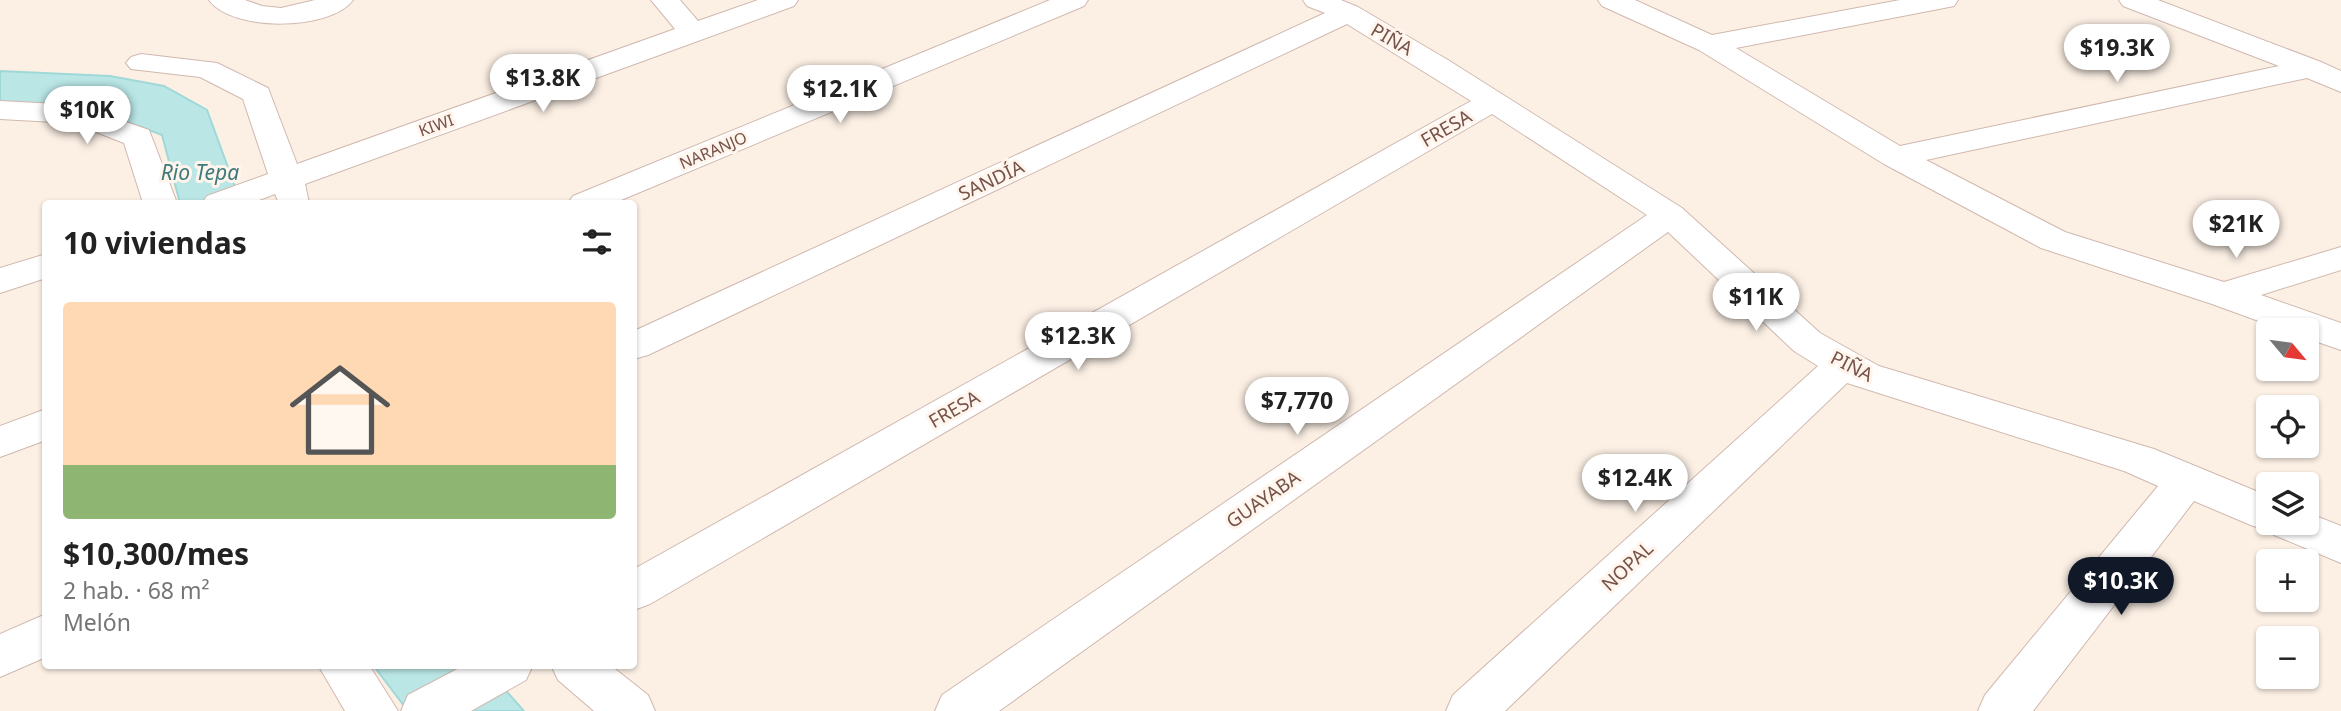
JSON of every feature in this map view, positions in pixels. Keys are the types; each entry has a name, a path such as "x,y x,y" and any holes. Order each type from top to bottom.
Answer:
{"street":[{"path":"223,0 247,12 274,19 315,11 339,0"},
{"path":"665,0 693,33"},
{"name":"KIWI","path":"234,200 278,191 784,0"},
{"name":"NARANJO","path":"592,200 1074,0"},
{"path":"1612,0 1709,44 1895,158 2053,240 2225,295 2341,337"},
{"path":"1709,44 1944,0"},
{"path":"2133,0 2311,68 2341,83"},
{"name":"PIÑA","path":"1333,7 1493,101 1670,215 1807,342 1865,376 2138,460 2256,509"},
{"name":"SANDÍA","path":"637,345 1333,7"},
{"path":"141,63 207,69 257,94 278,191"},
{"path":"1895,158 2311,68"},
{"name":"FRESA","path":"637,590 1493,101"},
{"path":"0,110 77,114 138,137 159,200"},
{"name":"GUAYABA","path":"960,711 1670,215"},
{"path":"2225,295 2267,279 2341,258"},
{"path":"0,281 42,266"},
{"name":"NOPAL","path":"1471,711 1844,364"},
{"path":"0,442 42,426"},
{"path":"2003,711 2187,480"},
{"path":"2317,535 2341,545"},
{"path":"0,656 42,636"},
{"path":"345,669 373,711"},
{"path":"426,711 502,669"},
{"path":"580,669 630,711"}],"water":[{"name":"Rio Tepa","path":"0,71 110,76 164,86 207,110 240,200 179,200 162,135 94,109 0,103"},
{"path":"376,669 487,669 524,711 408,711"}]}
